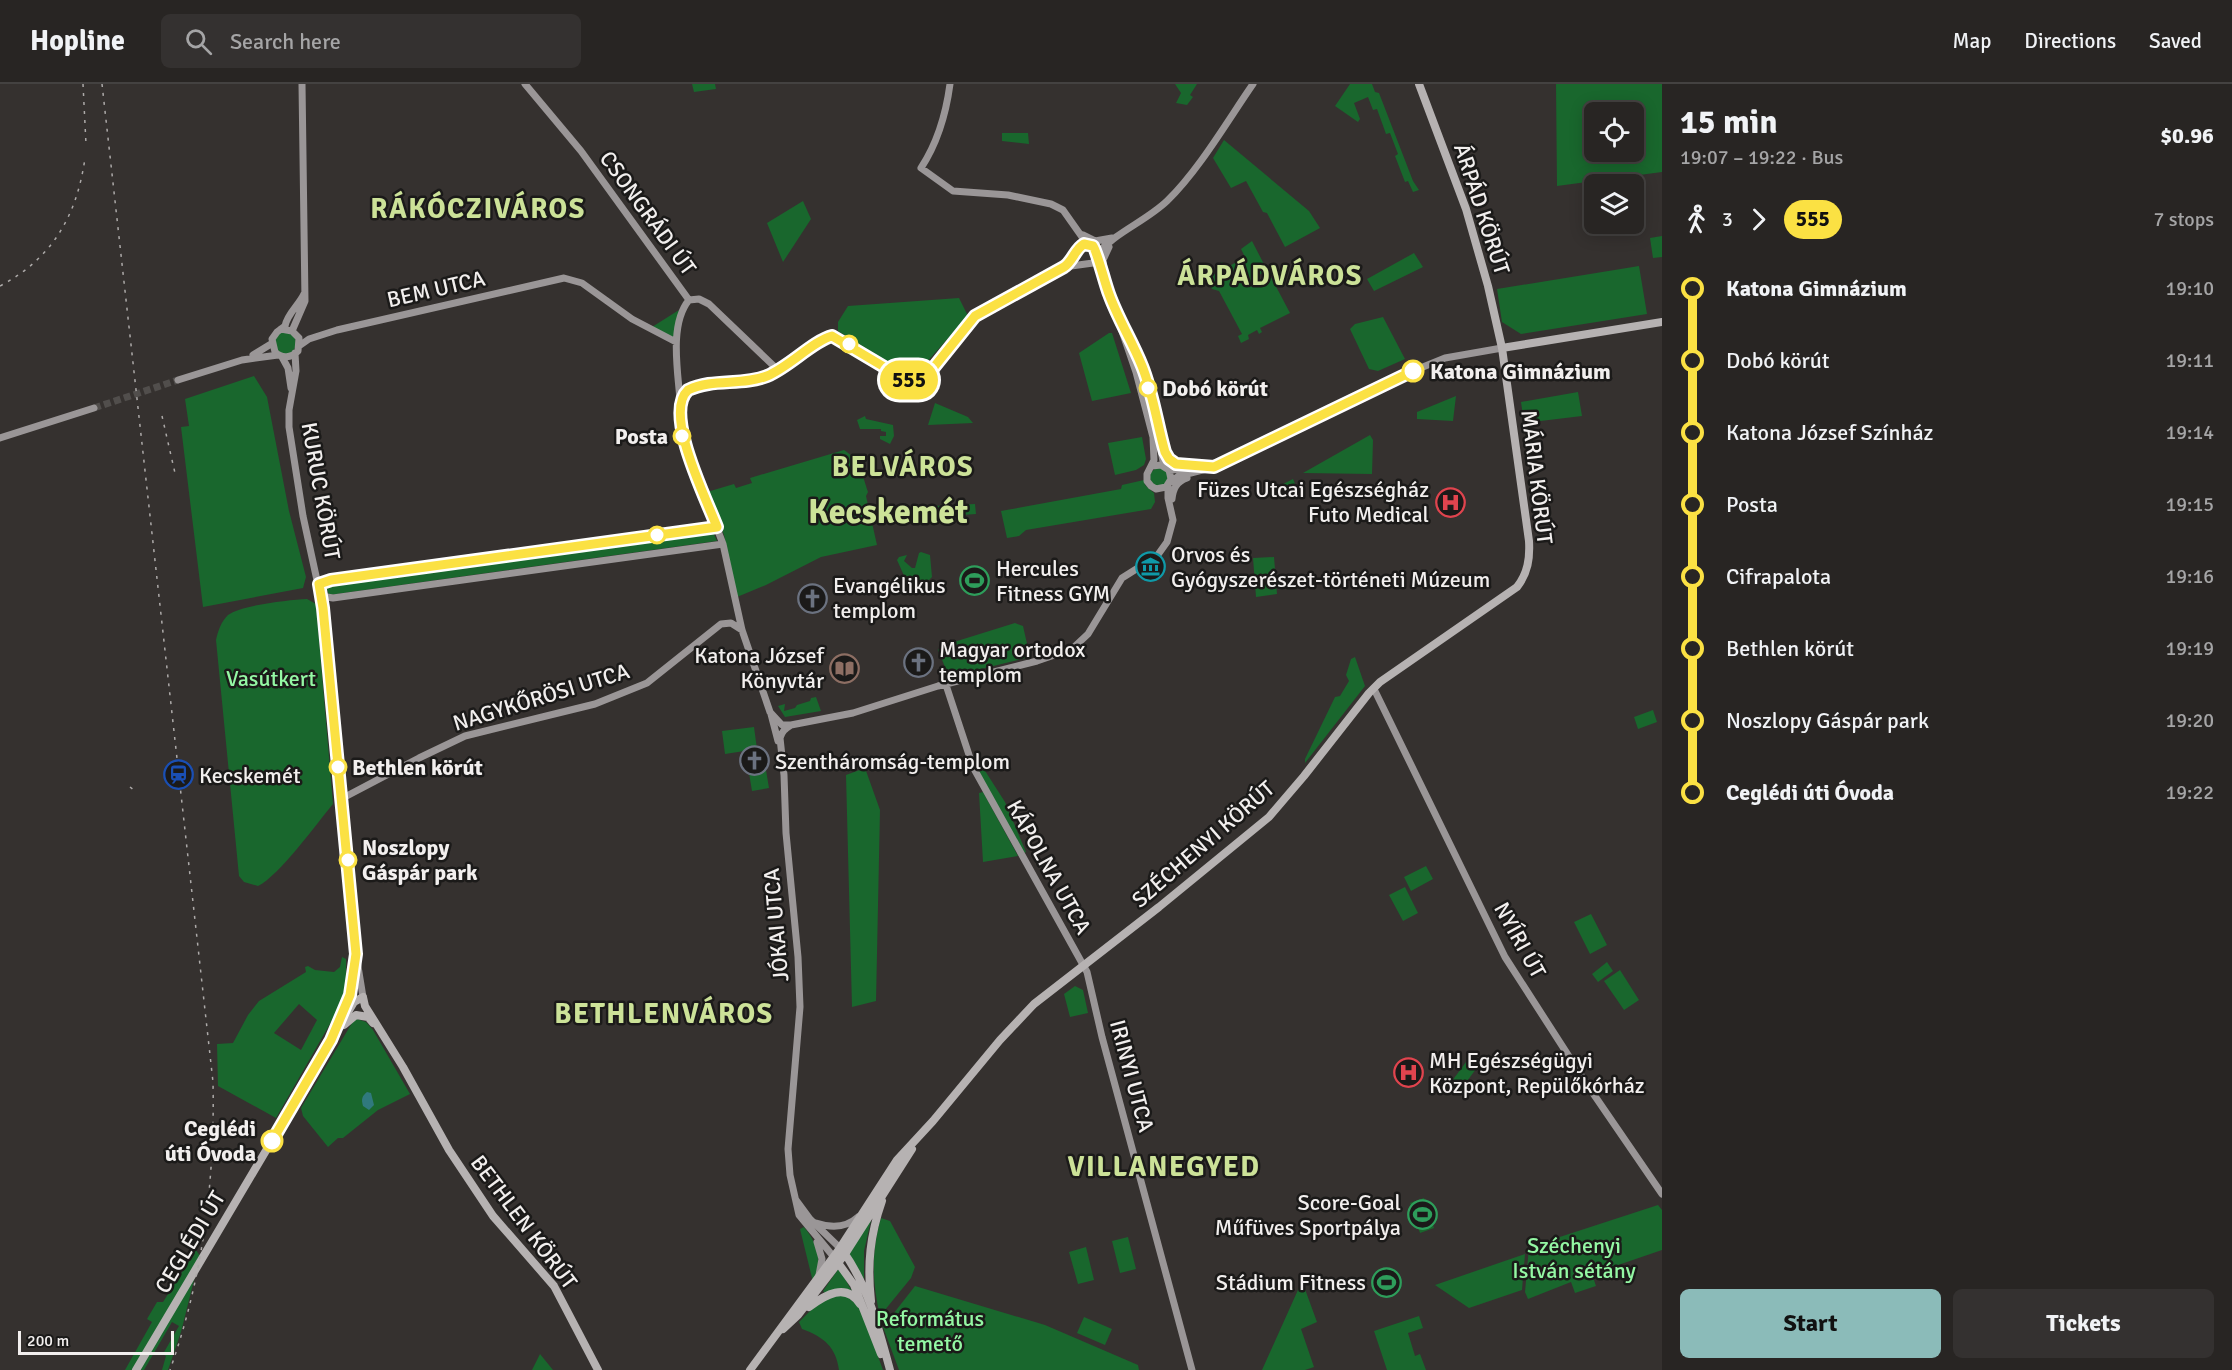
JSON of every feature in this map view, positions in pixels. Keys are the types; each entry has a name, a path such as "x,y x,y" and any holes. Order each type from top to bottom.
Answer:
{"main road":[{"name":"ÁRPÁD KÖRÚT","path":"1419,84 1466,209 1485,274 1502,348"},
{"path":"1502,348 1662,322"},
{"name":"MÁRIA KÖRÚT","path":"1502,348 1529,541 1525,574"},
{"name":"SZÉCHENYI KÖRÚT","path":"842,1251 861,1214 897,1160 933,1122 1000,1040 1034,1004 1159,907 1274,812 1374,688 1517,586 1525,574"},
{"path":"331,1040 350,995 356,954"},
{"path":"331,1040 354,1002 363,997"},
{"name":"BETHLEN KÖRÚT","path":"363,997 365,1006 449,1150 493,1216 554,1287 598,1370"},
{"path":"331,1040 356,1015 368,1017 382,1034"},
{"name":"CEGLÉDI ÚT","path":"136,1370 331,1040"},
{"name":"SZÉCHENYI KÖRÚT","path":"842,1251 933,1122"},
{"path":"867,1308 870,1243 885,1191"},
{"path":"798,1315 842,1251 856,1273 889,1370"},
{"path":"836,1259 867,1308"},
{"path":"750,1370 787,1319 836,1259"},
{"path":"778,1333 824,1296 838,1292 852,1296 867,1308"}],"street":[{"path":"242,360 289,357 298,346 292,331 305,305 302,84"},
{"name":"CSONGRÁDI ÚT","path":"525,84 581,151 689,300 699,299 709,304 779,371"},
{"path":"950,84 942,123 931,153 921,168 953,191 1008,195 1052,204 1063,210 1097,256 1120,320 1153,437 1155,452 1152,466 1147,474 1147,481 1151,486 1160,489 1179,476 1214,467"},
{"path":"1064,267 1093,263 1116,237 1156,210 1179,189 1253,84"},
{"path":"1073,225 1090,240 1116,237"},
{"path":"1073,225 1078,237 1078,259 1095,272 1109,294"},
{"path":"680,401 685,392 692,388 722,382 752,380 779,371 828,336 835,336 918,387 975,316 1064,267 1071,262 1077,251 1116,237"},
{"path":"1109,294 1103,260 1116,237"},
{"name":"BEM UTCA","path":"298,346 324,334 564,278 582,284 632,319 676,342"},
{"path":"178,381 242,360 271,344 274,335 285,326 287,318 305,291"},
{"path":"689,300 684,309 676,342 681,434 723,544 742,630 773,715 782,758"},
{"path":"1120,320 1143,369 1160,435 1169,459 1173,463 1214,467"},
{"path":"281,329 292,331"},
{"path":"271,344 280,356"},
{"name":"KURUC KÖRÚT","path":"298,346 288,427 303,516 321,596"},
{"path":"773,715 782,724 791,725 853,713 1066,652 1088,634 1122,578 1161,552 1173,528 1172,493 1181,480 1214,467 1413,371 1445,358 1502,348"},
{"name":"KURUC KÖRÚT","path":"280,356 288,368 292,392"},
{"path":"0,438 94,408"},
{"path":"1160,435 1167,468 1172,476 1168,498 1172,510"},
{"path":"1152,466 1214,467"},
{"path":"319,584 331,580 717,527"},
{"path":"363,997 356,954 321,596 333,598 723,544"},
{"name":"NAGYKŐRÖSI UTCA","path":"341,799 465,736 595,704 651,681 721,624 731,623 742,630"},
{"name":"KÁPOLNA UTCA","path":"946,685 973,767 1083,966"},
{"name":"NYÍRI ÚT","path":"1374,688 1505,957 1588,1086 1662,1194"},
{"path":"782,758 781,736 791,725"},
{"name":"JÓKAI UTCA","path":"782,758 800,1007 788,1149 790,1174 795,1197 811,1226 836,1259"},
{"name":"IRINYI UTCA","path":"1083,966 1087,972 1102,1037 1192,1370"},
{"path":"815,1283 822,1259 820,1247 811,1226 839,1226 854,1221 861,1214"},
{"name":"JÓKAI UTCA","path":"811,1226 842,1251"}],"green space":[{"path":"692,84 715,84 716,89 694,92"},
{"path":"1175,84 1197,84 1190,95 1193,97 1187,105 1176,103 1181,93"},
{"path":"1350,84 1372,84 1375,92 1379,93 1413,181 1419,190 1413,192 1408,181 1405,182 1395,156 1398,154 1390,133 1386,134 1377,109 1373,110 1368,97 1354,103 1360,119 1358,122 1335,106"},
{"path":"1556,84 1662,84 1662,172 1644,174 1584,174 1584,182 1557,186"},
{"path":"1002,133 1028,133 1029,144 1002,141"},
{"path":"1224,140 1309,211 1320,228 1285,247 1267,213 1263,212 1246,181 1231,188 1213,158"},
{"path":"803,201 811,219 783,262 767,223"},
{"path":"1662,236 1662,257 1653,258 1650,238"},
{"path":"1252,241 1267,270 1258,276 1262,282 1271,277 1290,313 1260,328 1262,332 1259,334 1257,330 1248,335 1249,339 1241,343 1238,336 1242,334 1219,291 1212,289 1203,272 1208,270 1211,276 1220,271 1217,265 1222,262 1226,268 1245,257 1241,249"},
{"path":"1414,253 1423,267 1374,291 1367,279"},
{"path":"1639,266 1647,314 1521,334 1502,322 1497,289"},
{"path":"959,298 968,316 916,374 908,374 838,331 838,322 848,306"},
{"path":"679,310 674,338 652,327"},
{"path":"1383,317 1405,359 1378,371 1369,369 1350,329 1355,324"},
{"path":"285,332 293,335 296,343 293,351 285,354 277,351 274,343 277,335"},
{"path":"1112,333 1131,393 1092,401 1079,353"},
{"path":"254,376 267,397 289,511 306,577 303,588 203,607 181,427 189,426 185,399"},
{"path":"1578,392 1582,416 1524,423 1521,402"},
{"path":"1456,396 1453,421 1417,419 1417,412"},
{"path":"935,403 968,417 973,423 928,425"},
{"path":"865,416 866,419 893,425 894,436 890,444 880,439 880,436 886,436 886,432 881,429 860,429 857,420"},
{"path":"1370,435 1373,440 1372,474 1303,473"},
{"path":"1142,437 1146,459 1144,465 1136,470 1115,475 1108,443"},
{"path":"844,450 857,464 868,492 866,496 877,545 821,557 737,597 724,535 707,492 734,484 736,488 752,483 750,478"},
{"path":"1159,468 1165,471 1168,477 1165,483 1159,486 1153,483 1150,477 1153,471"},
{"path":"1293,479 1296,486 1261,498 1263,494"},
{"path":"1144,480 1145,485 1154,493 1155,502 1151,509 1026,530 1019,536 1007,538 1001,511 1121,489 1122,485"},
{"path":"975,504 976,514 934,517 933,506"},
{"path":"713,532 717,541 329,595 327,589 331,585 404,572"},
{"path":"921,552 930,555 932,577 927,582 910,589 897,560 907,555 904,561 915,568"},
{"path":"1274,557 1277,594 1256,597 1253,558"},
{"name":"Vasútkert","path":"307,599 316,604 333,804 287,861 258,886 244,882 239,876 216,640 223,621 234,611"},
{"path":"1015,623 1023,626 1028,648 1026,658 952,676 947,672 938,650 941,646"},
{"path":"1355,657 1365,686 1305,763 1335,697 1340,696 1349,681 1346,675 1351,659"},
{"path":"816,697 821,711 785,717 778,706 785,704 784,711"},
{"path":"1653,710 1657,722 1638,729 1634,717"},
{"path":"754,727 757,749 725,754 722,731"},
{"path":"980,763 1005,802 1026,852 1024,853 977,768"},
{"path":"865,768 880,810 876,1001 852,1007 846,775"},
{"path":"766,770 769,788 752,791 749,773"},
{"path":"983,792 1018,856 983,862 979,793"},
{"path":"1426,866 1433,879 1411,891 1404,877"},
{"path":"1405,887 1418,913 1403,921 1389,895"},
{"path":"1591,914 1607,945 1590,954 1574,922"},
{"path":"342,957 346,959 346,994 276,1118 218,1086 217,1044 233,1043 248,1015 259,1001 306,972 305,967 334,972 340,967","holes":["299,1004 317,1020 301,1050 274,1033"]},
{"path":"1607,962 1613,971 1598,982 1592,974"},
{"path":"1620,970 1639,1000 1624,1010 1604,981"},
{"path":"1075,986 1083,990 1088,1013 1070,1017 1064,994"},
{"path":"357,1019 366,1022 373,1030 410,1094 378,1110 328,1147 303,1116 301,1108 352,1023"},
{"path":"1466,1062 1476,1069 1459,1092 1449,1085"},
{"name":"Score-Goal Műfüves Sportpálya","path":"1424,1198 1434,1228 1420,1233 1410,1203"},
{"name":"Széchenyi István sétány","path":"1658,1205 1662,1210 1662,1250 1592,1274 1596,1286 1575,1293 1571,1282 1528,1299 1525,1292 1529,1247"},
{"path":"872,1216 864,1251 864,1281 848,1254"},
{"path":"881,1218 890,1221 915,1267 911,1278 880,1316 875,1291 874,1267"},
{"path":"804,1227 818,1253 818,1267 813,1282 800,1229"},
{"path":"1128,1237 1136,1269 1120,1273 1112,1241"},
{"path":"1086,1247 1094,1280 1078,1284 1069,1252"},
{"path":"196,1250 200,1256 181,1332 168,1370 162,1370 166,1356 163,1354 179,1326 172,1322 144,1370 125,1370 152,1322 147,1319 157,1302 163,1302"},
{"path":"1525,1254 1522,1290 1469,1308 1435,1285"},
{"path":"839,1268 854,1295 823,1291"},
{"path":"1302,1281 1317,1322 1301,1329 1314,1367 1305,1370 1262,1370"},
{"name":"Református temető","path":"915,1286 1045,1325 1138,1365 1139,1370 899,1370 883,1327"},
{"path":"834,1295 846,1296 860,1307 883,1370 839,1370 835,1355 828,1344 823,1339 802,1329 799,1322 814,1307"},
{"path":"1419,1316 1423,1328 1408,1333 1415,1356 1420,1354 1426,1370 1387,1370 1374,1331"},
{"path":"1084,1317 1112,1329 1105,1345 1077,1333"},
{"path":"540,1354 553,1370 532,1370"}],"water":[{"path":"367,1092 371,1093 374,1105 369,1110 363,1106 362,1101"}],"tunnel":[{"path":"94,408 178,380"}],"railway":[{"path":"83,84 86,144"},
{"path":"102,84 213,1082 212,1156 205,1228 191,1300 170,1370"},
{"path":"0,286 35,262 59,233 76,198 85,158"},
{"path":"162,416 175,473"},
{"path":"130,787 134,790"}],"bus line":[{"name":"555","path":"272,1141 331,1040 350,995 356,954 319,584 331,580 717,527 681,434 680,401 688,390 722,382 752,380 768,376 790,364 828,336 835,336 918,387 970,320 989,306 1064,267 1071,262 1084,244 1090,244 1097,251 1098,264 1109,294 1143,369 1165,452 1173,463 1214,467 1413,371"}],"place":[{"name":"Katona Gimnázium","path":"1413,371"},
{"name":"Dobó körút","path":"1148,388"},
{"name":"Posta","path":"682,436"},
{"name":"Füzes Utcai Egészségház Futo Medical","path":"1450,502"},
{"name":"Orvos és Gyógyszerészet-történeti Múzeum","path":"1150,567"},
{"name":"Hercules Fitness GYM","path":"975,581"},
{"name":"Evangélikus templom","path":"812,598"},
{"name":"Magyar ortodox templom","path":"918,662"},
{"name":"Katona József Könyvtár","path":"845,668"},
{"name":"Szentháromság-templom","path":"754,761"},
{"name":"Bethlen körút","path":"338,767"},
{"name":"Kecskemét","path":"178,775"},
{"name":"Noszlopy Gáspár park","path":"348,860"},
{"name":"MH Egészségügyi Központ, Repülőkórház","path":"1408,1073"},
{"name":"Ceglédi úti Óvoda","path":"272,1141"},
{"name":"Score-Goal Műfüves Sportpálya","path":"1422,1215"},
{"name":"Stádium Fitness","path":"1387,1282"}],"district":[{"name":"RÁKÓCZIVÁROS","path":"478,209"},
{"name":"ÁRPÁDVÁROS","path":"1270,276"},
{"name":"BELVÁROS","path":"903,467"},
{"name":"Kecskemét","path":"888,512"},
{"name":"BETHLENVÁROS","path":"664,1014"},
{"name":"VILLANEGYED","path":"1164,1167"}]}
